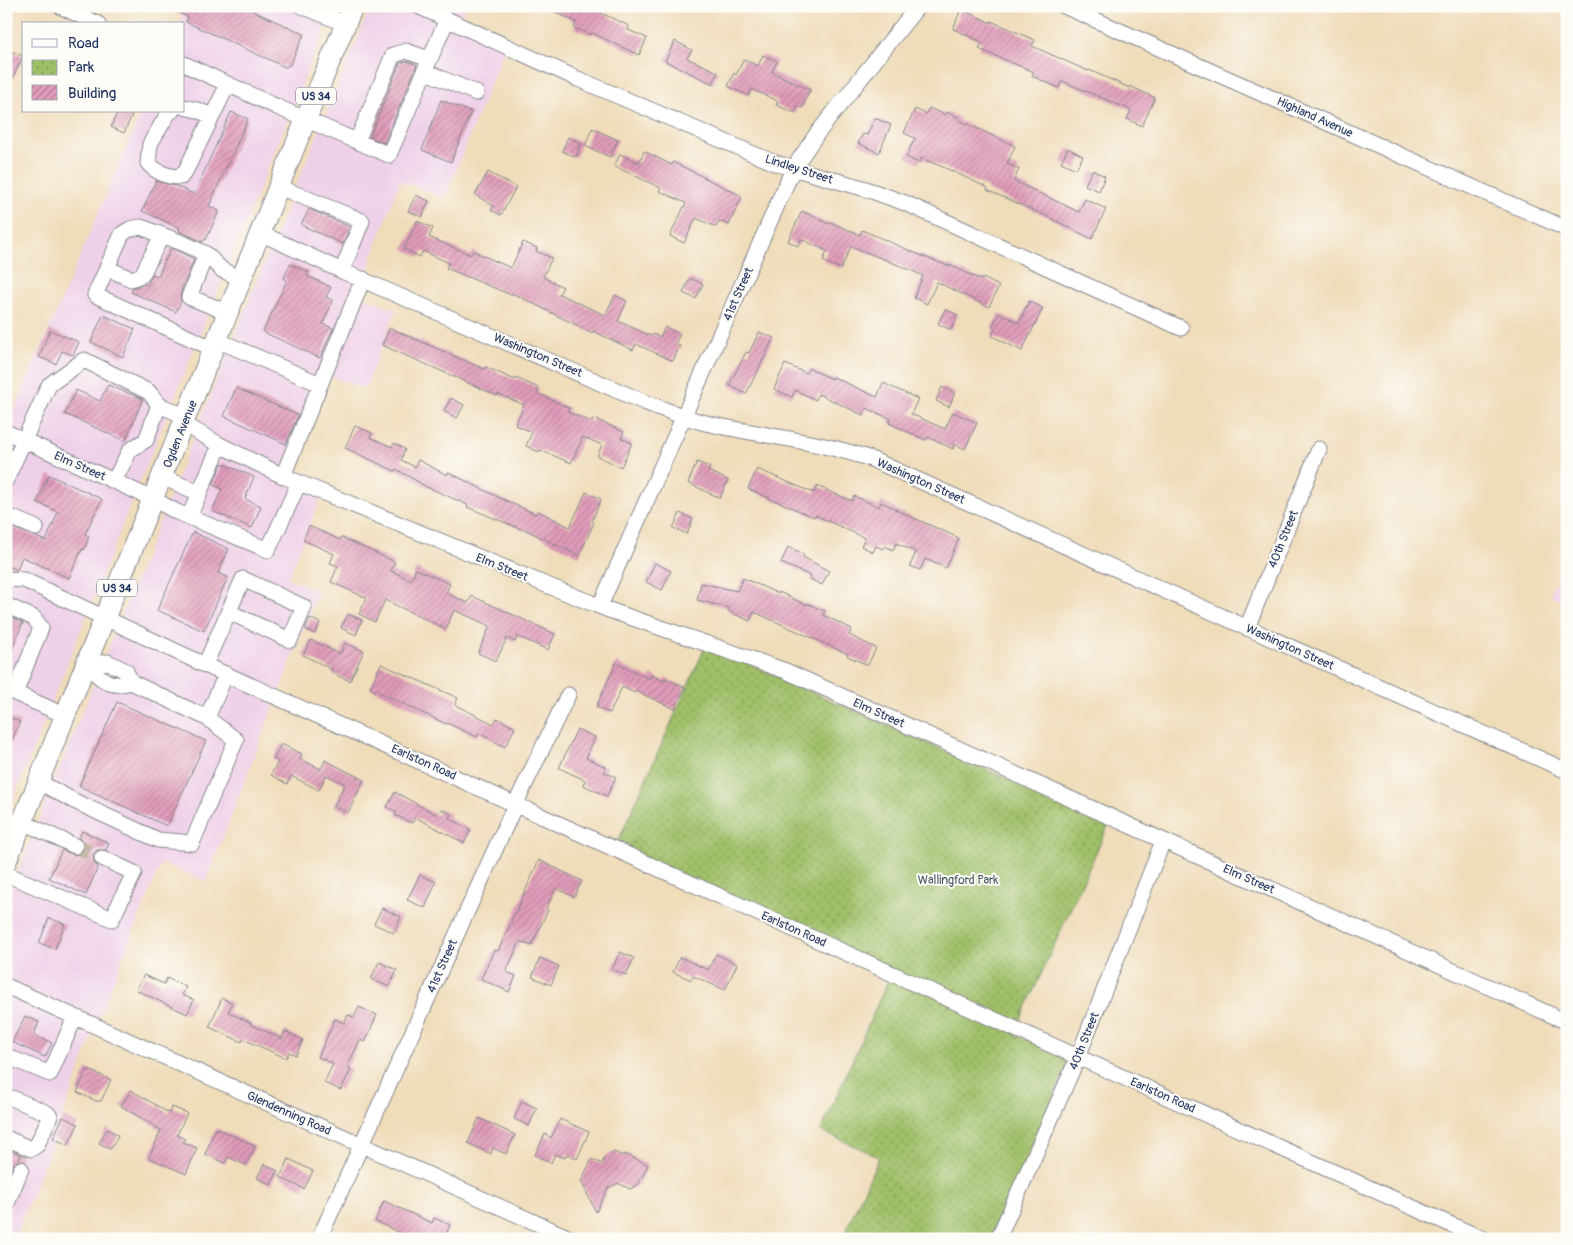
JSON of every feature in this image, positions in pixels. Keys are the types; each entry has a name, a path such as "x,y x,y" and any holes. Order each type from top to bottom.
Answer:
{"main road":[{"name":"Ogden Avenue","path":"6,862 306,119 350,15"}],"street":[{"path":"60,6 94,22"},
{"path":"302,6 350,15"},
{"name":"Lindley Street","path":"418,6 443,14 578,79 766,159 793,169 866,189 905,203 1181,328"},
{"name":"41st Street","path":"600,606 793,169 816,135 918,6"},
{"name":"Highland Avenue","path":"1064,6 1567,228"},
{"path":"185,64 389,156 427,65 443,14"},
{"path":"357,142 393,55 406,51 476,94"},
{"path":"169,112 150,144 148,163 153,168 171,177 181,177 228,84"},
{"path":"185,107 212,116"},
{"path":"279,187 362,221 342,271"},
{"path":"242,279 222,270 206,254 186,244 140,227 130,229 122,234 95,295 216,345 320,384"},
{"name":"Washington Street","path":"260,233 342,271 644,402 709,424 826,446 871,459 1567,771"},
{"path":"107,268 131,279 142,275 162,236"},
{"path":"206,254 188,297 228,313"},
{"path":"282,476 363,280"},
{"path":"6,480 49,385 84,360 149,392 159,405 146,440 130,450 114,481"},
{"name":"Elm Street","path":"159,405 186,420 220,445 282,476 600,606 786,671 1567,1022"},
{"name":"Elm Street","path":"6,432 189,517 268,550 299,483"},
{"path":"189,517 220,445"},
{"name":"40th Street","path":"1248,628 1319,449"},
{"path":"162,477 199,493"},
{"path":"6,516 36,528"},
{"name":"Earlston Road","path":"6,579 24,580 226,674 1483,1239"},
{"path":"205,664 243,579 304,607 290,640 229,612"},
{"path":"6,605 34,618 41,628 11,691 66,716"},
{"path":"39,782 74,801 158,840 192,843 236,740 207,718 131,682 120,686 101,679 87,664"},
{"path":"207,718 226,674"},
{"name":"41st Street","path":"319,1239 516,803 568,695"},
{"path":"22,822 75,846"},
{"name":"40th Street","path":"998,1239 1078,1057 1163,841"},
{"path":"6,874 112,919 134,873 102,858"},
{"name":"Glendenning Road","path":"6,986 572,1239"},
{"path":"6,1056 50,1074 75,1017"},
{"path":"6,1138 31,1149 38,1145 50,1116 12,1098"},
{"path":"6,1206 21,1169"}],"shaded area":[{"path":"186,6 334,6 132,501 6,818 6,461 13,447 6,444 6,430 142,112 185,112 185,22 180,22"},
{"path":"371,6 466,6 461,17 508,39 445,198 400,181 358,295 396,310 365,389 327,375 292,468 327,482 288,578 318,591 206,881 161,863 14,1239 6,1239 6,901 266,258"},
{"path":"1567,555 1567,604 1550,594"}],"green space":[{"name":"Wallingford Park","path":"706,645 1109,824 1014,1034 1070,1060 990,1239 842,1239 879,1157 821,1131 892,971 616,846"}],"building":[{"path":"163,6 242,6 304,34 290,65 285,67 186,22 188,17"},
{"path":"543,6 604,6 601,13 629,26 628,30 647,38 639,55 592,33 591,35 574,28 576,22"},
{"path":"961,9 1035,40 1032,46 1155,98 1142,126 1127,119 1131,110 1062,81 1059,88 1032,76 1034,72 979,49 982,42 953,29"},
{"path":"675,41 692,50 687,58 718,72 713,84 665,61"},
{"path":"6,49 22,56 22,58 6,93"},
{"path":"763,55 777,61 772,72 810,90 802,108 798,106 795,113 776,105 778,101 751,89 749,96 728,86 744,59 758,66"},
{"path":"406,61 417,65 384,143 370,137 400,63"},
{"path":"441,100 471,112 451,162 422,150"},
{"path":"929,108 946,115 947,112 960,118 959,120 1015,146 1007,164 1019,169 1014,181 1079,212 1085,199 1106,209 1092,239 987,190 988,188 950,170 921,158 919,163 906,157 915,138 904,133 915,109 926,114"},
{"path":"118,112 126,112 132,115 124,133 111,127"},
{"path":"231,112 248,119 209,206 219,211 206,240 203,242 179,231 180,228 142,211 156,181 176,186 194,194"},
{"path":"875,118 891,125 879,153 858,143 863,134 867,135"},
{"path":"592,128 618,140 610,157 585,146"},
{"path":"568,137 581,143 576,157 562,151"},
{"path":"1068,148 1083,156 1076,169 1061,162"},
{"path":"644,151 672,165 673,162 742,196 729,225 719,221 716,227 696,218 684,243 670,236 686,203 659,191 661,188 614,166 620,154 639,163"},
{"path":"1092,170 1105,176 1099,191 1085,185"},
{"path":"488,172 516,187 501,215 491,210 494,206 475,195"},
{"path":"416,195 429,201 422,217 408,211"},
{"path":"309,209 350,227 343,244 301,225"},
{"path":"802,211 829,224 830,222 860,235 862,230 999,286 989,307 937,282 927,304 914,298 923,276 913,271 851,246 841,269 823,261 827,251 801,239 798,246 788,241"},
{"path":"417,221 433,228 429,237 471,255 473,251 511,268 523,242 537,248 536,251 552,258 543,277 563,287 559,294 605,315 615,295 627,301 618,321 651,336 653,334 660,337 665,327 680,334 675,344 680,346 673,361 636,344 633,350 593,331 592,333 512,293 511,295 446,268 449,263 423,251 420,257 404,249"},
{"path":"171,248 194,259 182,288 181,301 176,312 131,292 133,288 144,284 147,285 153,274 158,276"},
{"path":"290,264 309,272 307,276 331,287 326,297 333,300 323,324 333,328 320,358 263,332 287,280 284,278"},
{"path":"690,278 703,284 696,299 683,293"},
{"path":"1029,301 1043,308 1022,351 992,336 995,329 992,327 999,313 1019,323"},
{"path":"945,309 958,315 951,330 938,324"},
{"path":"103,315 135,329 123,357 91,342"},
{"path":"390,328 484,369 486,367 539,388 537,393 569,408 568,412 592,422 593,418 624,432 621,438 632,443 621,467 597,456 602,445 583,437 571,463 526,446 532,432 515,425 524,405 498,394 498,396 382,345"},
{"path":"50,330 79,342 73,355 62,351 56,364 39,357"},
{"path":"759,332 774,338 746,394 729,385 746,352 749,353"},
{"path":"785,364 806,373 809,368 877,397 883,383 918,399 911,414 945,429 953,412 977,423 965,449 954,444 953,449 928,437 926,440 889,423 891,419 866,408 863,415 818,394 816,400 795,390 792,397 774,389"},
{"path":"108,385 143,399 125,441 65,414 76,390 100,401"},
{"path":"942,387 955,393 949,407 936,401"},
{"path":"236,388 298,415 286,444 224,416"},
{"path":"451,398 464,405 457,418 444,411"},
{"path":"355,426 372,433 370,437 392,447 394,443 405,449 401,460 415,467 418,460 447,475 448,472 500,498 536,514 538,511 570,527 586,492 601,499 592,521 594,523 579,556 524,529 467,507 468,505 427,487 396,469 395,471 345,448"},
{"path":"697,462 710,467 708,471 728,480 720,498 688,483"},
{"path":"222,463 254,477 245,499 261,506 252,528 212,511 222,489 213,485"},
{"path":"757,469 814,493 817,486 852,501 854,496 879,507 881,502 959,538 946,568 925,559 920,570 910,566 916,552 896,543 893,550 885,546 883,549 876,546 873,552 861,546 865,538 815,515 814,517 748,489"},
{"path":"49,475 102,499 85,534 89,536 84,550 82,549 69,578 22,557 17,570 6,565 6,525 46,541 58,512 37,502"},
{"path":"680,513 693,519 687,534 673,528"},
{"path":"309,526 340,540 341,537 395,562 391,571 411,580 416,569 450,584 446,593 468,603 472,596 555,634 548,650 517,636 515,642 507,638 496,661 478,653 490,626 454,610 446,629 385,600 375,622 359,614 367,598 331,582 338,566 330,563 334,554 303,540"},
{"path":"193,532 229,549 218,573 228,577 204,631 157,610"},
{"path":"788,547 804,554 803,557 829,571 822,585 810,579 811,576 781,563"},
{"path":"655,563 671,571 662,590 646,582"},
{"path":"743,578 806,605 806,603 825,611 823,615 852,629 849,635 876,648 868,665 847,656 848,654 754,612 750,621 728,611 729,608 697,600 701,583 737,591"},
{"path":"348,614 362,620 356,635 341,628"},
{"path":"6,615 23,623 6,662"},
{"path":"310,618 320,623 315,634 305,629"},
{"path":"311,640 340,654 345,643 364,651 350,681 332,673 333,670 303,655"},
{"path":"616,663 650,679 651,675 664,681 665,678 685,687 675,709 636,691 635,693 622,687 610,713 596,707"},
{"path":"381,664 458,698 455,705 494,724 497,718 515,728 505,747 479,733 477,737 446,724 370,688"},
{"path":"117,702 206,741 167,826 79,786"},
{"path":"6,716 20,722 6,753"},
{"path":"577,729 595,737 586,758 606,767 604,772 616,777 607,796 583,785 585,780 559,768"},
{"path":"281,744 302,754 300,759 321,769 325,760 364,780 348,813 334,806 345,784 326,775 319,790 291,776 287,784 271,775 278,761 273,759"},
{"path":"395,792 437,815 441,809 451,814 449,818 471,830 464,843 415,817 412,823 395,815 397,812 387,807"},
{"path":"82,831 109,843 106,850 97,850 93,854 94,863 98,867 86,895 49,878 62,850 75,855 83,850 84,845 79,838"},
{"path":"539,860 582,881 574,897 556,888 531,946 520,941 506,972 516,976 509,992 481,979 494,950 498,951"},
{"path":"420,875 436,882 425,908 407,900"},
{"path":"382,908 401,917 394,933 374,924"},
{"path":"49,918 65,924 55,949 39,943"},
{"path":"620,952 634,958 626,975 612,969"},
{"path":"716,954 737,964 725,990 693,976 691,980 673,972 680,957 708,970"},
{"path":"540,958 559,966 551,985 532,977"},
{"path":"379,962 397,970 389,987 371,979"},
{"path":"144,975 164,984 167,978 186,987 182,995 194,1000 187,1014 136,990"},
{"path":"222,998 232,1003 228,1012 250,1024 282,1039 285,1031 303,1040 296,1055 289,1052 286,1058 243,1039 242,1042 209,1027"},
{"path":"359,1007 377,1015 365,1042 360,1040 347,1067 351,1069 341,1090 324,1083 333,1064 318,1057 335,1019 344,1023 348,1015 354,1017"},
{"path":"25,1016 39,1022 34,1035 52,1043 45,1057 12,1042"},
{"path":"87,1069 111,1080 101,1101 96,1101 77,1092"},
{"path":"131,1090 169,1113 172,1107 187,1113 177,1135 185,1139 183,1142 197,1148 186,1174 149,1158 161,1130 121,1106"},
{"path":"522,1101 537,1108 529,1126 514,1119"},
{"path":"63,1117 78,1124 68,1145 53,1138"},
{"path":"479,1118 515,1135 506,1154 493,1148 491,1154 468,1143"},
{"path":"560,1119 589,1132 577,1159 567,1154 565,1158 555,1154 551,1163 535,1155 545,1134 551,1138"},
{"path":"216,1128 255,1146 246,1165 228,1157 225,1163 205,1154"},
{"path":"107,1129 118,1135 111,1149 99,1143"},
{"path":"6,1148 21,1155 19,1160 13,1165 6,1180"},
{"path":"614,1152 623,1156 626,1154 648,1165 638,1185 630,1189 618,1183 608,1188 596,1212 581,1181 592,1159 602,1164 605,1157"},
{"path":"289,1159 313,1171 304,1189 280,1177"},
{"path":"264,1164 278,1171 271,1185 257,1178"},
{"path":"384,1201 432,1223 434,1218 450,1225 444,1239 413,1239 375,1221"}],"tunnel":[{"path":"75,846 102,858"}]}
